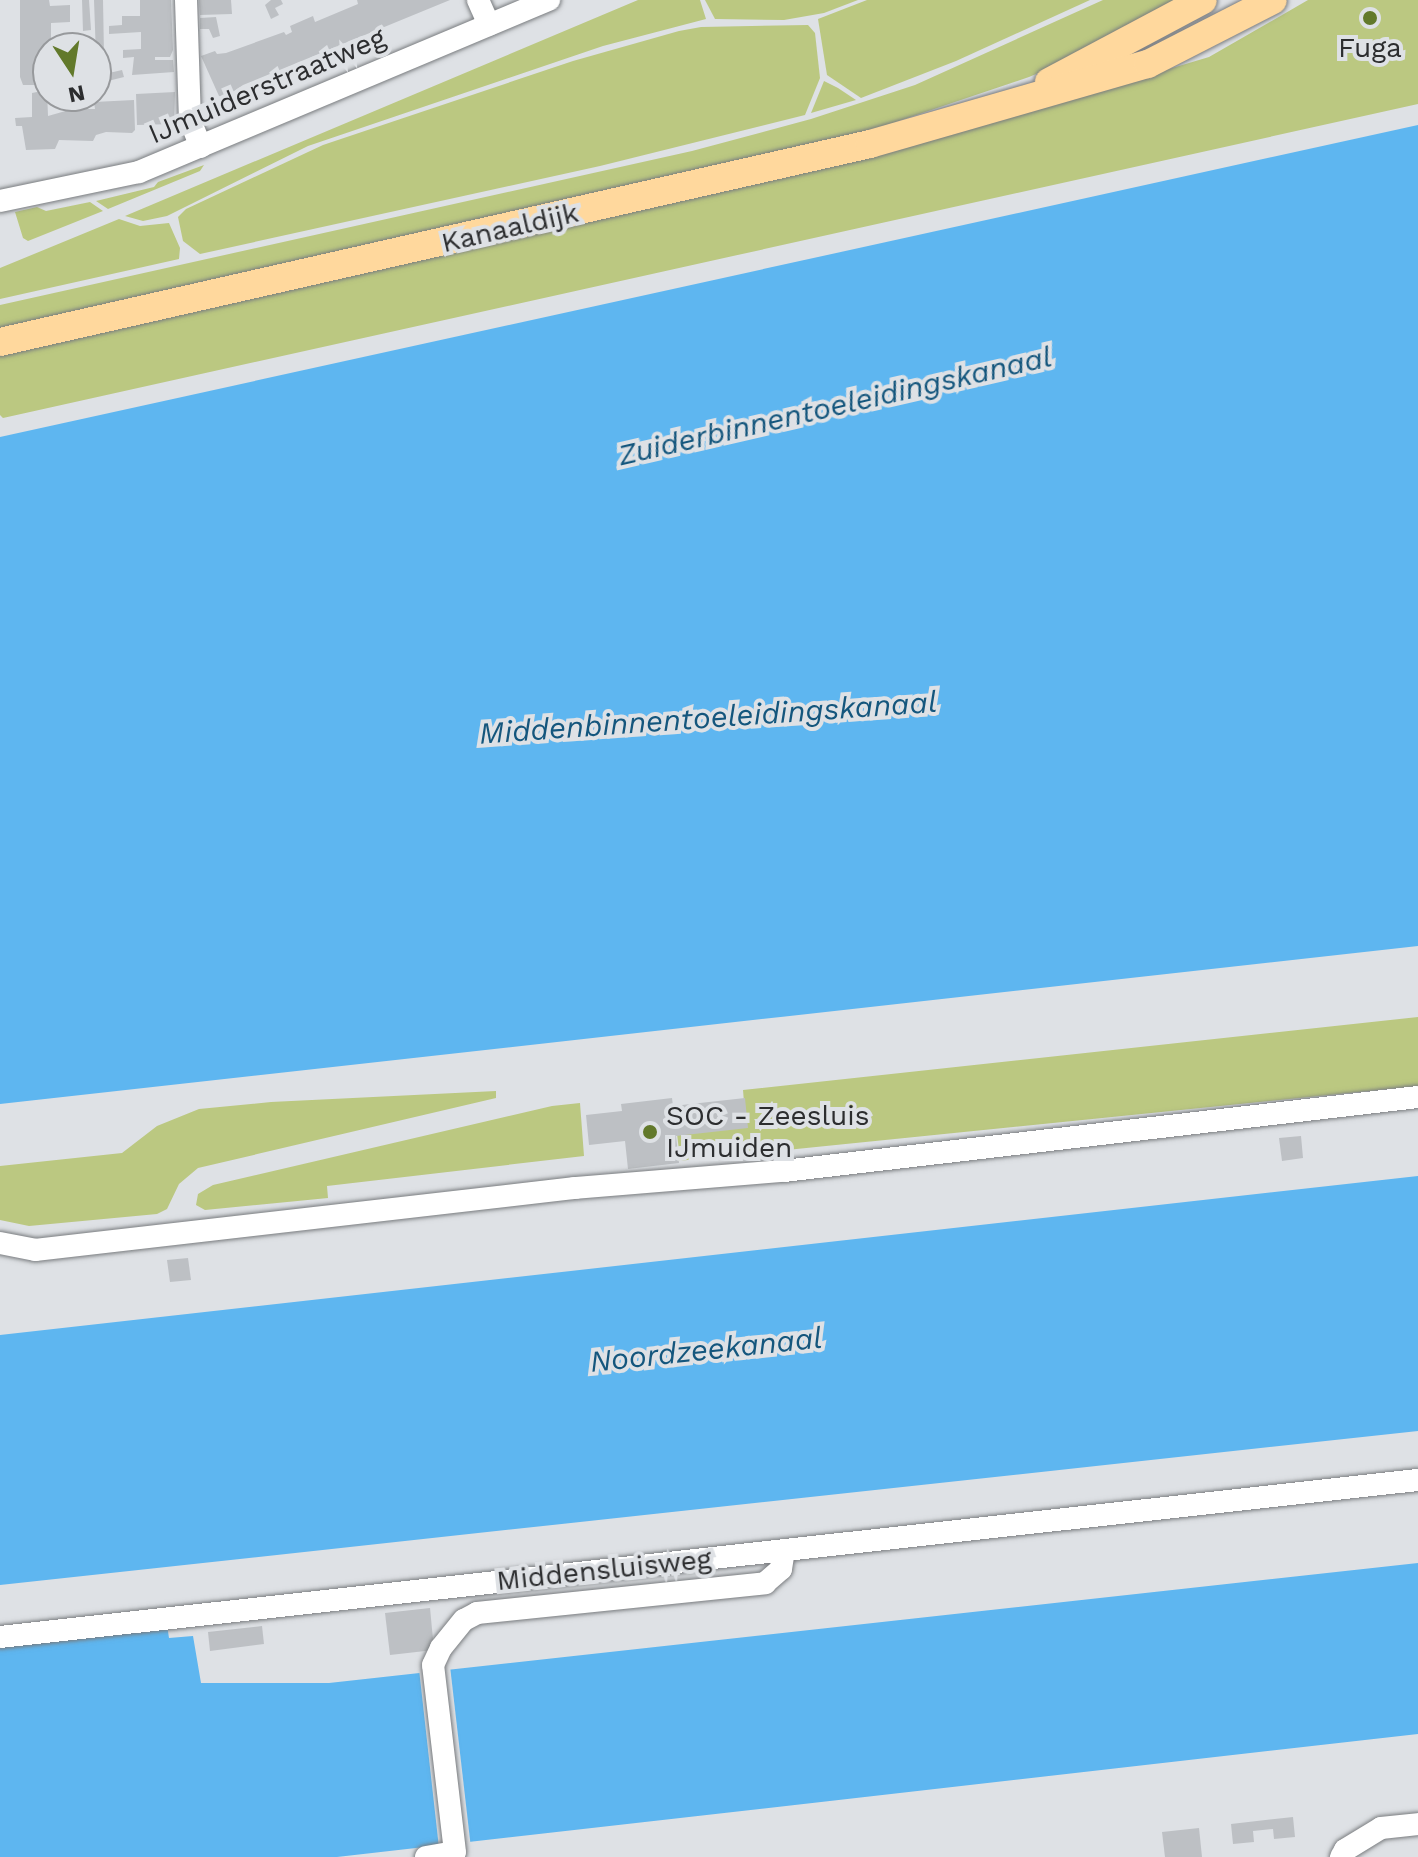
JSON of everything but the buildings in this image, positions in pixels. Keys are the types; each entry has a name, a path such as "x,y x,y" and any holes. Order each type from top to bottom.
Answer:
{"main road":[{"name":"Kanaaldijk","path":"1017,100 1203,0"},
{"name":"Kanaaldijk","path":"0,342 686,189 870,144 1017,100 1103,80 1148,64 1273,0"}],"street":[{"path":"186,0 190,120 201,147"},
{"path":"478,0 489,25"},
{"name":"IJmuiderstraatweg","path":"1,195 139,172 549,0"},
{"path":"0,1243 35,1250 575,1188 784,1171 1418,1097"},
{"path":"0,1637 1418,1480"},
{"name":"Middensluisweg","path":"433,1855 455,1852 433,1665 448,1638 464,1620 477,1613 765,1583 781,1569 784,1550"},
{"path":"1341,1857 1345,1850 1381,1828 1418,1824"}],"green space":[{"path":"638,0 700,0 706,19 603,46 308,146 167,216 143,221 125,216"},
{"path":"705,0 858,0 824,13 784,20 715,19"},
{"path":"867,0 1090,0 956,61 861,98 827,75 818,19"},
{"path":"1103,0 1185,0 1100,47 1029,77 869,131 0,329 0,305 692,151 811,119 915,85"},
{"path":"1308,0 1418,0 1418,104 3,418 0,415 0,356 895,151 1209,57"},
{"path":"808,25 815,33 820,78 805,115 600,166 200,254 183,241 178,217 186,209 323,145 573,61 679,31 701,27"},
{"path":"824,81 838,88 856,100 811,113"},
{"path":"204,165 200,171 108,209 96,201 154,187 158,182"},
{"path":"90,202 103,211 28,241 23,238 15,212 37,207 46,211"},
{"path":"119,219 140,226 169,223 180,248 179,259 0,299 0,268"},
{"path":"1418,1017 1418,1086 668,1162 667,1152 679,1150 677,1134 746,1127 743,1090"},
{"path":"496,1091 496,1098 198,1168 179,1184 167,1209 157,1214 29,1226 0,1220 0,1166 122,1153 157,1126 199,1109 271,1102"},
{"path":"580,1103 584,1156 327,1186 328,1198 205,1210 196,1205 198,1194 213,1185 552,1106"}],"water":[{"path":"1418,125 1418,946 0,1104 0,437"},
{"name":"Noordzeekanaal","path":"1418,1176 1418,1431 0,1585 0,1335"},
{"path":"1418,1563 1418,1734 337,1857 0,1857 0,1645 167,1625 169,1638 193,1636 201,1683 329,1683"}],"pier":[{"path":"450,1666 472,1857 440,1857 419,1669"}],"place":[{"name":"Fuga","path":"1370,18"},
{"name":"SOC - Zeesluis IJmuiden","path":"650,1132"}],"water label":[{"name":"Zuiderbinnentoeleidingskanaal","path":"835,406"},
{"name":"Middenbinnentoeleidingskanaal","path":"708,718"}]}
